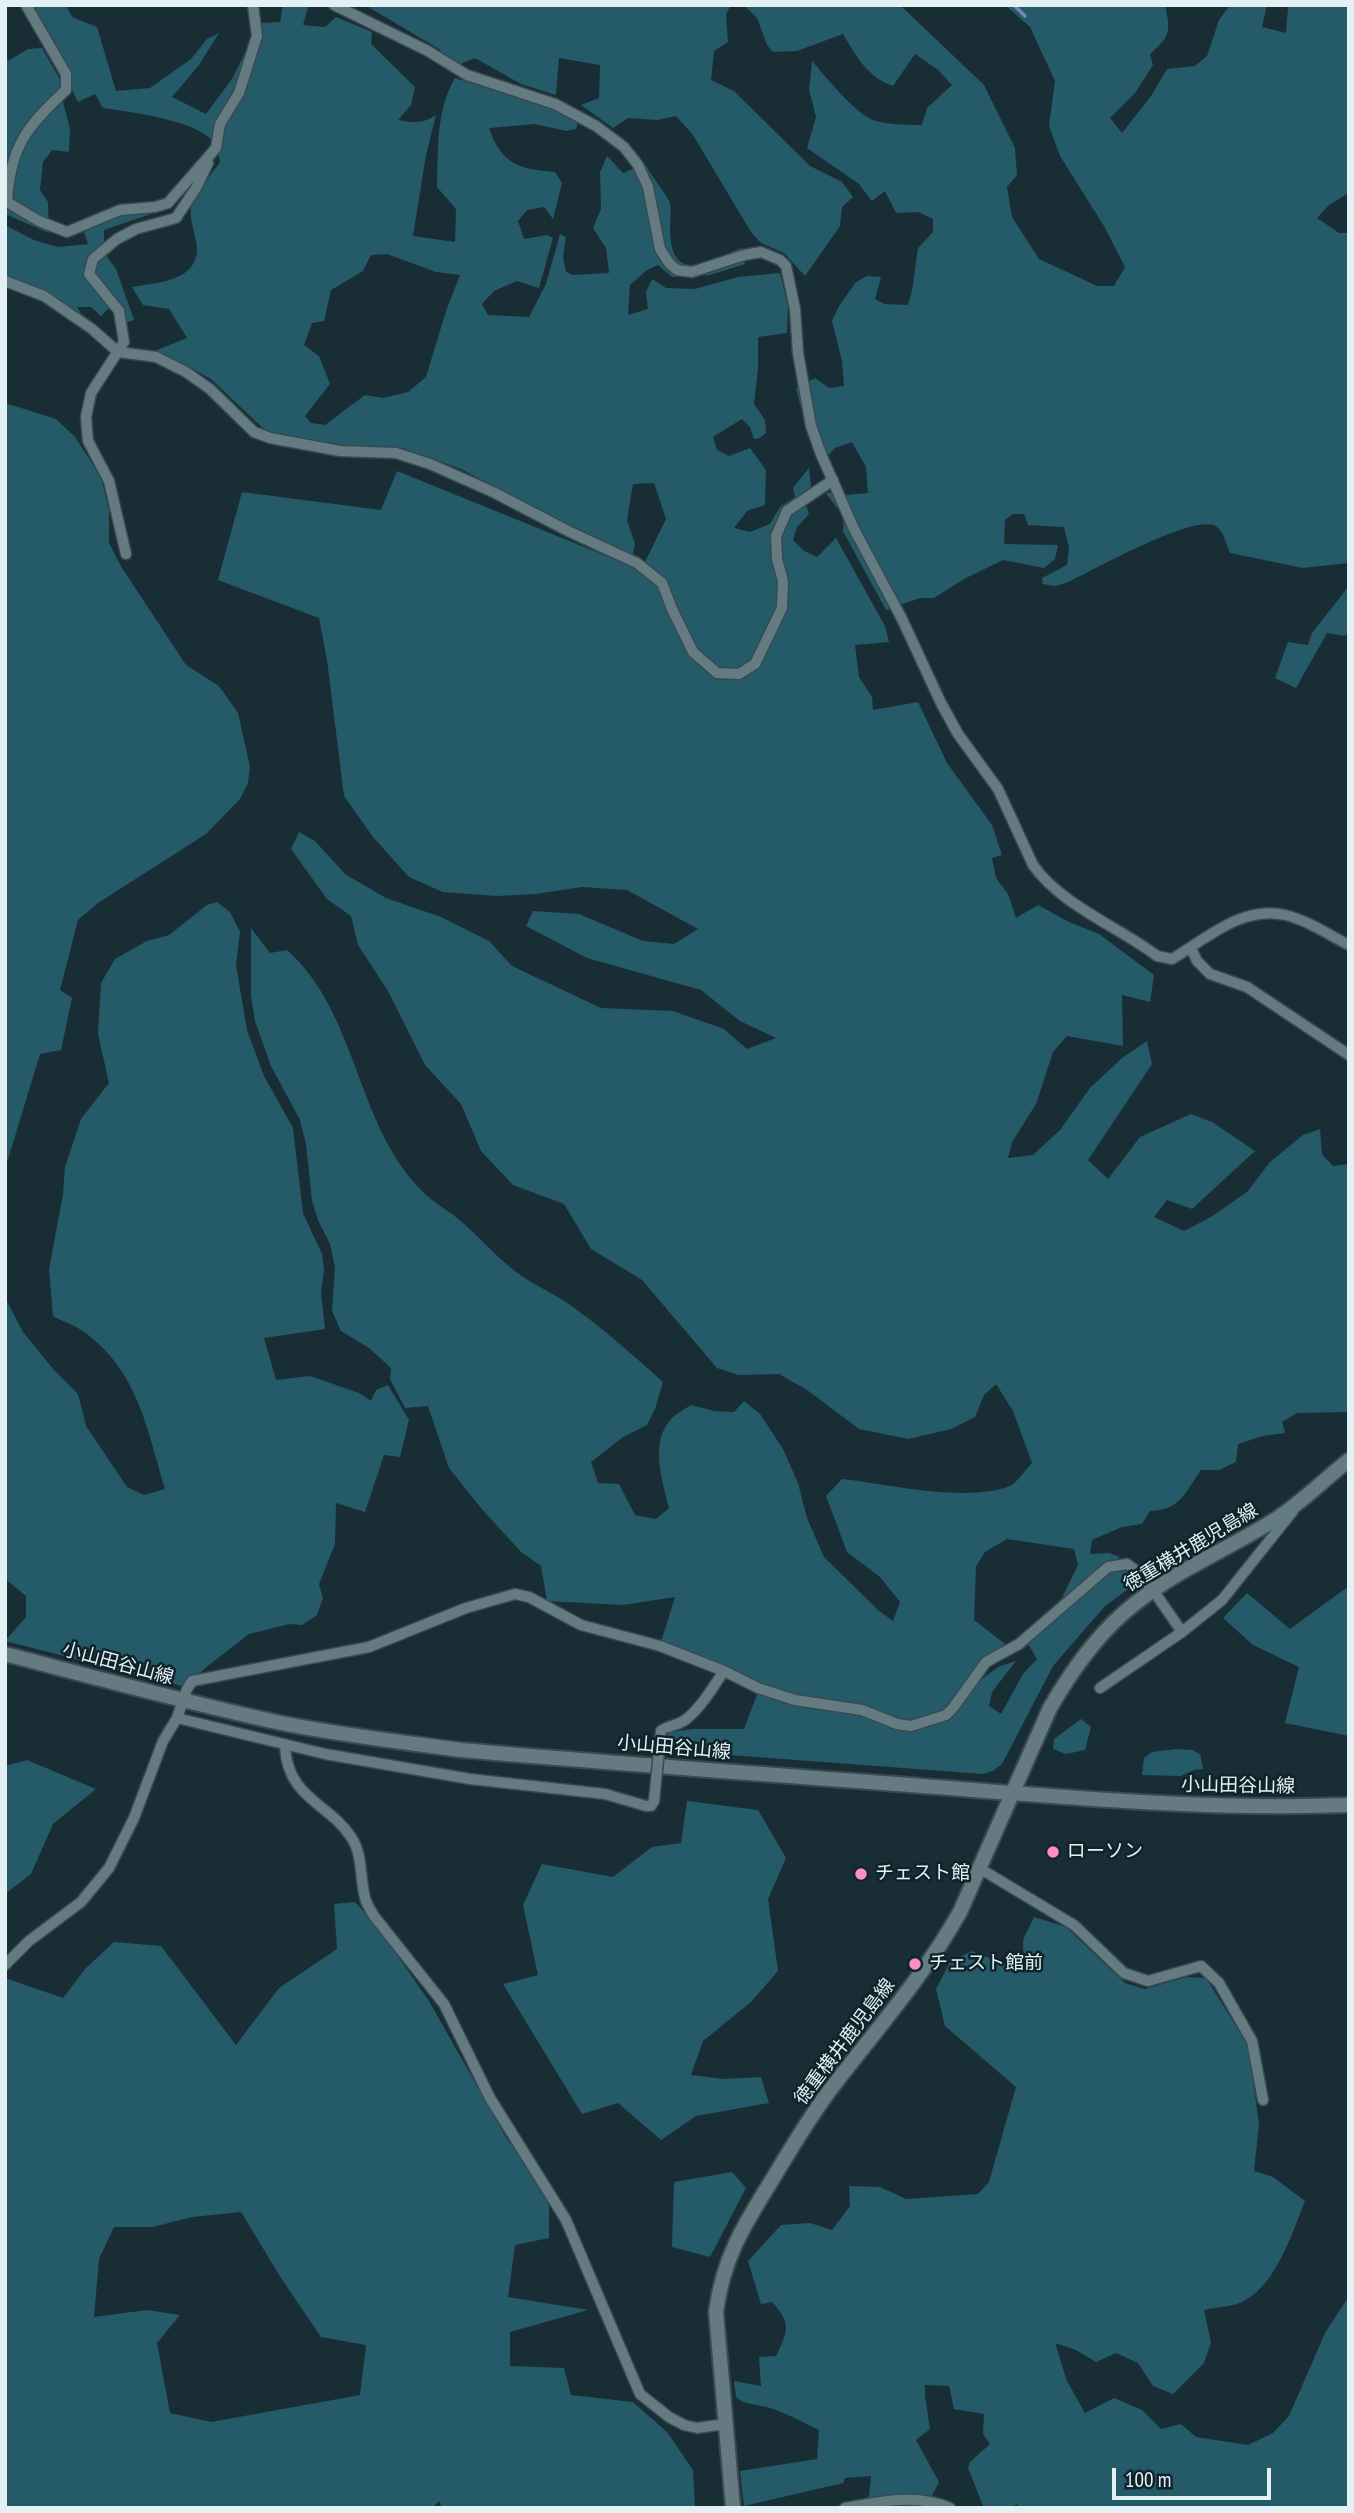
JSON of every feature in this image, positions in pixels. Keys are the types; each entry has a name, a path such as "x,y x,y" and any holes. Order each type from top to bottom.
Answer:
{"main road":[{"name":"徳重横井鹿児島線","path":"733,2508 716,2312 719,2287 727,2259 744,2225 828,2093 925,1968 947,1934 1050,1708 1068,1677 1103,1632 1153,1590 1300,1502 1349,1460"},
{"name":"小山田谷山線","path":"5,1654 184,1701 315,1729 461,1750 1212,1806 1278,1808 1349,1805"}],"street":[{"path":"26,5 66,74 66,90 35,120 18,147 8,172 7,202 39,221 67,232 120,210 168,203 214,151"},
{"path":"126,554 109,481 88,440 86,417 91,393 124,342 119,311 89,274 93,259 117,239 136,229 176,218 196,188 216,148 220,124 239,93 257,36 253,5"},
{"path":"334,5 428,51 467,75 555,104 596,126 624,147 638,165 648,187 660,249 677,270 692,272 761,252 780,260 786,266 811,426 832,480 958,734 998,789 1033,866 1057,891 1157,956 1172,959 1231,922 1268,914 1282,914 1349,945"},
{"path":"5,281 44,296 92,329 118,352 156,357 186,372 210,389 254,432 270,438 340,451 396,453 430,464 493,492 570,533 637,564 663,583 672,610 693,652 717,673 739,674 755,664 782,608 783,582 776,536 788,511 832,480"},
{"path":"1191,948 1196,961 1210,974 1247,987 1349,1055"},
{"path":"1100,1688 1182,1632 1222,1600 1300,1502"},
{"path":"5,1965 29,1941 82,1902 109,1868 134,1818 163,1741 177,1718 192,1681 369,1647 466,1608 515,1594 529,1597 581,1625 634,1637 724,1671 758,1688 795,1700 862,1710 897,1724 919,1725 946,1715 986,1662 1019,1644 1108,1567 1127,1564 1138,1572 1182,1632"},
{"path":"177,1718 285,1746 470,1779 605,1794 651,1806 654,1801 661,1731 689,1717 724,1671"},
{"path":"285,1746 288,1763 299,1787 351,1836 358,1852 366,1901 374,1916 444,2004 490,2098 566,2220 640,2395 668,2417 684,2425 697,2428 726,2424"},
{"path":"979,1868 1074,1925 1124,1973 1148,1981 1201,1966 1219,1983 1252,2041 1263,2100"},
{"path":"845,2508 898,2499 924,2500 950,2508"}],"shaded area":[{"path":"29,5 66,5 72,17 97,27 116,91 150,88 191,59 207,39 219,33 199,65 172,97 206,114 232,79 260,23 280,22 283,5 308,7 303,25 325,27 336,17 372,32 371,44 415,87 411,105 398,120 418,122 436,115 426,155 413,236 455,242 456,209 437,187 441,117 455,78 530,102 567,105 581,112 576,129 566,131 535,124 489,128 500,150 513,163 555,172 562,183 553,219 544,207 527,210 518,221 524,239 547,235 553,238 539,288 517,281 494,291 482,304 488,315 529,317 546,284 560,234 566,237 563,257 566,272 573,275 609,273 606,248 593,228 601,209 600,172 607,156 623,173 645,164 669,201 672,245 676,257 683,263 703,263 741,248 745,264 710,275 672,277 658,265 647,270 630,285 628,315 648,309 646,292 652,279 666,288 695,289 738,277 780,273 788,306 787,333 758,337 754,404 765,420 766,433 754,439 750,427 742,419 713,437 717,450 729,456 750,448 766,470 765,505 747,511 734,528 750,532 770,524 780,507 795,497 793,488 809,468 812,495 805,503 809,514 797,527 793,540 804,551 817,557 836,538 885,626 889,642 855,645 859,677 872,697 873,710 918,702 947,763 992,825 1002,855 992,858 996,878 1008,894 1016,918 1038,905 1099,934 1154,975 1150,1002 1122,995 1123,1046 1067,1036 1053,1052 1036,1104 1012,1142 1008,1158 1033,1155 1060,1130 1090,1088 1122,1058 1147,1041 1152,1064 1088,1160 1108,1179 1140,1137 1191,1114 1212,1122 1255,1151 1192,1209 1167,1200 1154,1217 1184,1231 1211,1217 1247,1192 1270,1162 1303,1135 1320,1129 1322,1154 1333,1166 1349,1164 1349,1412 1297,1413 1282,1422 1285,1433 1238,1444 1236,1462 1219,1470 1201,1470 1181,1498 1169,1508 1150,1511 1142,1524 1122,1527 1092,1540 1090,1554 1109,1553 1120,1557 1083,1583 1056,1610 1078,1565 1074,1549 1007,1539 985,1552 976,1566 974,1620 1013,1650 976,1673 980,1680 1000,1666 1016,1661 992,1692 989,1706 1001,1714 1023,1674 1037,1659 1028,1644 1046,1626 1099,1579 1111,1573 1124,1571 1138,1582 1105,1606 1053,1666 1002,1764 993,1771 983,1774 663,1750 665,1733 692,1729 744,1729 761,1684 719,1663 661,1642 675,1597 623,1605 547,1601 541,1566 521,1552 449,1468 428,1406 405,1408 390,1379 391,1368 369,1348 341,1331 332,1311 335,1267 330,1244 312,1201 306,1144 300,1120 271,1066 255,1021 251,996 251,928 270,953 287,950 310,976 329,1005 382,1133 399,1163 421,1190 463,1223 517,1273 585,1316 663,1382 647,1425 623,1437 591,1462 598,1483 619,1484 635,1515 656,1519 669,1508 659,1449 665,1428 672,1418 691,1405 714,1411 734,1412 744,1401 760,1414 783,1449 824,1557 878,1610 893,1621 900,1602 880,1577 847,1552 826,1496 842,1479 950,1493 992,1491 1013,1484 1032,1463 1013,1411 996,1384 984,1395 975,1417 951,1429 909,1439 859,1429 807,1390 779,1374 738,1375 717,1368 642,1280 591,1249 564,1204 513,1185 481,1151 461,1104 425,1065 388,991 358,945 351,916 327,899 291,849 299,832 315,841 345,874 386,898 441,917 489,941 512,966 601,1008 673,1011 724,1029 747,1049 776,1038 740,1021 701,990 587,958 526,926 533,911 579,914 643,941 674,944 698,929 627,890 582,887 536,894 497,896 443,892 409,877 373,837 344,796 319,618 218,580 242,492 381,510 397,471 641,570 666,519 654,483 633,484 627,520 635,544 632,558 461,469 402,448 351,451 267,432 211,379 186,365 150,359 132,360 187,338 169,309 143,305 132,287 172,279 190,269 197,250 191,218 192,202 220,162 219,154 213,141 204,134 177,122 103,108 95,94 78,102","holes":["387,254 436,272 460,275 426,377 408,392 383,398 365,395 325,425 311,423 305,416 330,384 319,356 304,345 312,323 324,321 331,290 363,271 371,255"]},
{"path":"365,5 731,5 726,14 728,42 714,51 711,80 734,91 810,166 842,182 853,197 842,207 840,226 805,276 784,253 761,243 751,232 693,135 676,116 657,120 628,118 613,128 581,105 599,98 600,65 559,58 556,95 521,84 475,58 453,67 439,49"},
{"path":"744,5 900,5 984,85 1015,148 1017,175 1007,187 1012,217 1039,259 1097,286 1114,286 1125,267 1104,226 1060,156 1049,126 1055,81 1030,27 1005,5 1165,5 1167,33 1162,43 1150,54 1153,65 1135,93 1110,118 1122,133 1151,96 1167,69 1195,66 1207,56 1219,20 1230,5 1267,5 1262,27 1286,33 1288,7 1291,5 1349,5 1349,193 1329,205 1317,218 1339,233 1349,233 1349,563 1303,568 1230,553 1217,527 1200,525 1162,536 1055,586 1043,584 1042,578 1067,565 1069,548 1064,527 1028,525 1024,514 1013,514 1005,520 1004,544 1058,545 1055,559 1044,568 1003,560 964,579 934,598 920,598 886,610 843,531 844,517 825,492 845,495 868,493 866,467 852,442 835,448 819,465 796,388 815,378 829,388 844,386 842,361 832,321 839,306 856,282 867,276 881,277 875,299 885,304 908,305 918,248 933,232 933,219 918,212 896,213 885,191 872,201 859,184 807,148 816,117 809,90 812,61 860,112 872,120 886,123 922,125 927,108 952,85 938,70 915,54 893,86 884,82 876,78 864,65 843,34 797,51 773,52 767,45 757,18"},
{"path":"42,48 61,81 62,98 70,129 69,152 52,150 43,162 40,190 48,202 49,233 5,214 5,52 8,61 28,49"},
{"path":"154,213 104,230 104,253 116,269 134,320 125,323 109,308 101,316 91,307 77,307 96,338 60,300 5,275 5,225 34,240 58,247 88,244 84,232 118,216"},
{"path":"5,403 56,419 75,437 101,477 109,511 109,543 122,568 186,665 219,686 238,713 250,767 248,783 240,799 206,834 98,903 78,920 60,990 72,998 61,1050 40,1054 5,1169"},
{"path":"1349,586 1349,632 1345,636 1327,633 1296,688 1275,678 1288,642 1308,645 1312,633"},
{"path":"217,902 230,912 240,932 236,965 247,1030 264,1076 293,1128 303,1213 322,1254 324,1270 321,1293 325,1329 264,1338 276,1380 310,1376 359,1393 371,1401 376,1390 388,1385 409,1420 400,1457 384,1455 365,1512 336,1503 335,1544 319,1584 323,1598 317,1615 302,1625 290,1624 249,1634 205,1668 186,1687 5,1641 26,1617 26,1596 5,1579 5,1298 23,1332 78,1394 86,1426 127,1487 144,1495 165,1489 139,1404 119,1367 87,1334 53,1316 49,1269 63,1194 65,1167 81,1119 109,1083 98,1034 101,983 115,959 147,941 169,935 207,905"},
{"path":"1349,1586 1349,1736 1285,1723 1299,1667 1253,1645 1223,1618 1247,1593 1290,1629"},
{"path":"1081,1719 1091,1727 1085,1750 1066,1754 1053,1749 1054,1739"},
{"path":"1192,1750 1200,1754 1203,1769 1181,1776 1142,1775 1144,1758 1152,1752"},
{"path":"27,1760 96,1789 53,1824 31,1874 5,1894 5,1766"},
{"path":"687,1801 758,1810 786,1858 768,1899 778,1971 751,2002 703,2041 691,2075 724,2079 761,2077 769,2103 696,2116 661,2140 618,2103 582,2114 503,1984 538,1975 523,1905 542,1864 613,1877 652,1847 681,1843"},
{"path":"355,1902 374,1922 429,2001 507,2139 549,2197 549,2238 515,2245 508,2297 588,2310 510,2332 510,2366 564,2368 571,2395 633,2402 667,2432 693,2470 695,2508 442,2508 439,2501 432,2508 5,2508 5,1978 63,1998 85,1969 114,1942 161,1946 236,2045 279,1988 337,1949 334,1904","holes":["241,2212 321,2337 366,2345 360,2395 211,2422 170,2413 157,2343 180,2315 147,2310 94,2317 99,2259 114,2227 153,2227 192,2217"]},
{"path":"1034,1917 1066,1927 1125,1983 1145,1989 1187,1977 1206,1978 1248,2045 1259,2124 1254,2171 1273,2177 1305,2201 1281,2258 1264,2284 1242,2302 1204,2310 1211,2342 1204,2363 1173,2394 1153,2386 1138,2363 1116,2353 1096,2362 1076,2350 1055,2343 1067,2381 1085,2413 1114,2398 1142,2410 1161,2429 1181,2424 1196,2437 1248,2445 1273,2433 1289,2416 1325,2333 1349,2296 1349,2508 1018,2508 1017,2504 1011,2508 984,2508 968,2468 970,2462 990,2444 983,2434 984,2414 954,2409 949,2386 925,2385 930,2429 916,2440 939,2482 927,2506 860,2508 869,2496 871,2476 845,2478 843,2483 744,2506 740,2471 817,2459 819,2430 779,2411 744,2402 736,2397 734,2381 761,2386 759,2357 776,2356 786,2328 783,2316 772,2302 761,2304 748,2261 781,2225 810,2223 832,2230 850,2206 849,2186 880,2187 906,2199 978,2194 989,2182 1016,2087 945,2026 936,1989 950,1962 972,1951 1024,1972 1023,1940"},
{"path":"732,2172 746,2188 710,2257 672,2247 674,2182"}],"waterway":[{"path":"1014,5 1025,16"}],"place":[{"name":"ローソン","path":"1053,1852"},
{"name":"チェスト館","path":"861,1874"},
{"name":"チェスト館前","path":"915,1964"}]}
